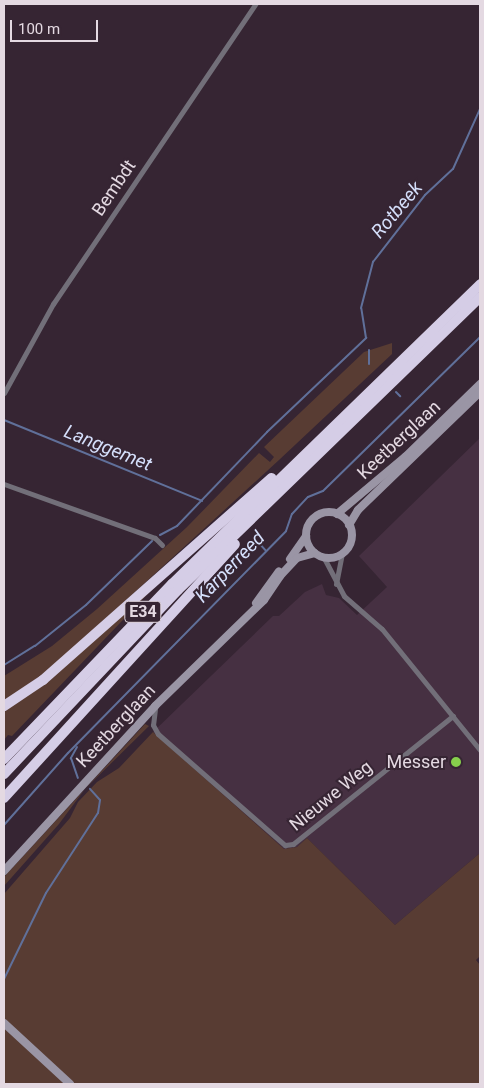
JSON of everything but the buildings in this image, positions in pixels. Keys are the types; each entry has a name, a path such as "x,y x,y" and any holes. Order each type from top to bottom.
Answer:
{"highway":[{"name":"E34","path":"4,759 101,655 480,284"},
{"name":"E34","path":"4,774 122,648 480,297"},
{"path":"4,706 43,680 275,474 288,470"},
{"path":"4,798 244,535 252,519"}],"main road":[{"name":"Keetberglaan","path":"337,514 397,463 480,384"},
{"name":"Keetberglaan","path":"349,525 358,510 480,392"},
{"path":"326,513 337,514 349,525 351,540 342,554 324,558 314,552 306,536 310,524 316,517 326,513"},
{"name":"Keetberglaan","path":"4,871 155,706 254,606 269,582 301,546 306,536"},
{"name":"Keetberglaan","path":"254,606 264,600 297,558 314,552"},
{"path":"4,1023 70,1084"}],"street":[{"name":"Bembdt","path":"4,393 53,304 256,4"},
{"path":"4,484 155,538 162,545"},
{"path":"336,584 342,554"},
{"path":"324,558 344,596 382,629 480,750"},
{"name":"Nieuwe Weg","path":"155,706 153,725 158,734 285,845 300,838 453,716"}],"shaded area":[{"path":"392,343 392,354 279,460 52,668 4,701 4,676 52,646 97,609 187,527 259,453 270,462 274,457 264,447 364,352"},
{"path":"480,438 480,853 395,925 307,838 297,847 284,849 153,732 273,616 279,616 305,592 322,584 326,595 339,598 357,615 387,587 359,556"},
{"path":"164,577 12,736 8,735 4,740 4,710"},
{"path":"145,724 149,726 86,788"},
{"path":"153,732 284,849 297,847 307,838 395,925 480,853 480,956 476,960 480,965 480,1084 4,1084 4,894 70,818 78,802 97,782 119,768"},
{"path":"85,790 59,824 4,886 4,877"}],"waterway":[{"name":"Rotbeek","path":"366,338 361,308 373,262 425,195 453,169 480,109"},
{"name":"Karperreed","path":"4,825 68,753 286,531 292,514 308,497 323,491 480,337"},
{"path":"160,535 177,526 267,432 366,338"},
{"name":"Rotbeek","path":"369,350 369,364"},
{"name":"Rotbeek","path":"396,392 400,396"},
{"name":"Langgemet","path":"4,420 202,501"},
{"path":"4,665 35,646 86,605 152,541"},
{"name":"Langgemet","path":"258,542 266,551"},
{"path":"77,747 71,758 78,778"},
{"path":"4,979 46,893 98,813 100,800 90,789"}],"place":[{"name":"Messer","path":"456,762"}]}
